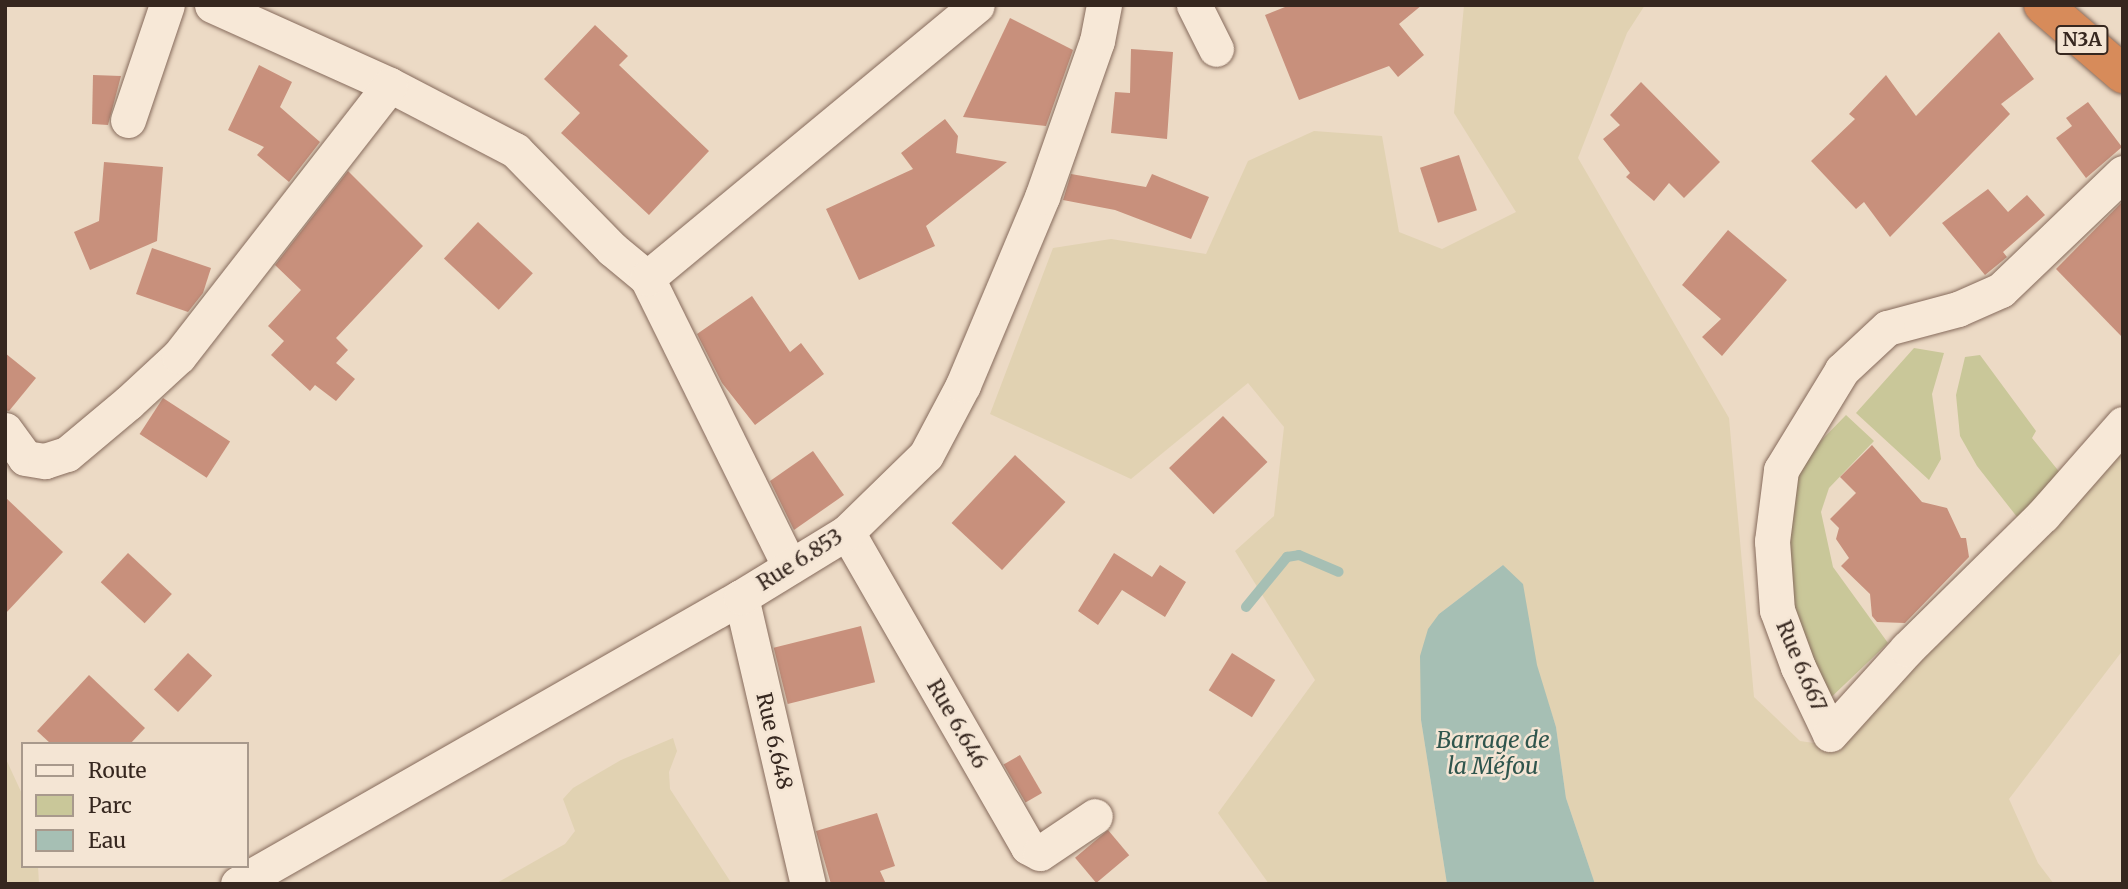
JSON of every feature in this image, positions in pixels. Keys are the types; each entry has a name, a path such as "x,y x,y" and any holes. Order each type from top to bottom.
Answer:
{"highway":[{"name":"N3A","path":"2053,9 2123,74"}],"street":[{"path":"128,120 167,5"},
{"path":"212,5 390,85 514,150 612,249 648,278 790,567"},
{"path":"648,278 977,5"},
{"name":"Rue 6.853","path":"238,884 741,597 847,532 926,455 963,385 1042,197 1097,41 1104,5"},
{"path":"1194,5 1216,49"},
{"path":"5,430 25,458 45,461 67,454 128,403 179,355 390,85"},
{"name":"Rue 6.667","path":"2123,173 2001,290 1958,309 1886,328 1842,370 1781,470 1772,541 1777,610 1798,667 1830,734 1907,649 2043,515 2123,424"},
{"name":"Rue 6.646","path":"847,532 1028,847 1040,853 1095,816"},
{"name":"Rue 6.648","path":"741,597 808,884"}],"shaded area":[{"path":"1464,5 1645,5 1627,33 1578,158 1729,418 1754,697 1800,741 1841,747 2123,444 2123,650 2009,799 2038,863 2054,884 1595,884 1566,798 1556,727 1503,565 1439,614 1421,720 1447,884 1269,884 1218,813 1315,680 1235,551 1274,516 1284,427 1248,383 1131,479 990,414 1053,248 1111,239 1206,254 1248,161 1314,131 1382,136 1399,232 1442,249 1516,212 1454,113"},
{"path":"673,738 677,751 669,772 670,789 732,884 495,884 565,844 575,831 563,799 573,788 621,760"},
{"path":"5,757 21,792 21,868 38,868 39,884 5,884"}],"green space":[{"path":"1914,348 1944,353 1932,394 1941,459 1929,480 1856,413"},
{"path":"1980,355 2036,431 2032,438 2061,474 2021,522 1977,466 1960,436 1956,395 1965,357"},
{"path":"1846,415 1874,441 1829,488 1821,512 1833,567 1888,643 1823,705 1793,635 1781,547 1798,449 1810,452"}],"water":[{"name":"Barrage de la Méfou","path":"1503,565 1523,584 1537,665 1556,727 1566,798 1595,884 1447,884 1421,720 1420,656 1428,629 1439,614"}],"building":[{"path":"1290,5 1422,5 1399,24 1424,55 1398,77 1389,66 1299,100 1265,15"},
{"path":"1010,18 1073,50 1046,126 963,117"},
{"path":"595,25 628,56 619,65 709,151 649,215 561,133 580,113 544,79"},
{"path":"1999,32 2034,79 2001,104 2010,114 1890,237 1864,202 1856,209 1811,161 1855,119 1849,114 1886,75 1916,116"},
{"path":"1131,49 1173,52 1167,139 1111,133 1115,92 1130,93"},
{"path":"259,65 292,82 280,107 320,142 289,182 257,155 264,147 228,130"},
{"path":"93,75 121,76 108,125 92,124"},
{"path":"1641,82 1720,162 1684,198 1669,183 1654,201 1626,177 1630,173 1603,139 1620,125 1610,115"},
{"path":"2088,102 2122,147 2086,178 2056,138 2072,126 2066,118"},
{"path":"945,119 958,136 956,153 1007,162 926,226 935,246 859,280 826,209 913,169 901,153"},
{"path":"1459,155 1477,210 1438,223 1420,168"},
{"path":"104,162 163,167 157,241 90,270 74,232 99,221"},
{"path":"348,171 423,246 336,338 348,350 336,363 355,379 336,401 315,385 310,391 271,355 284,341 268,326 301,290 275,265"},
{"path":"1071,174 1146,187 1152,174 1209,197 1191,239 1115,210 1063,200"},
{"path":"1988,189 2008,212 2027,195 2045,215 2003,252 2007,257 1985,275 1942,223"},
{"path":"2123,201 2123,338 2056,269"},
{"path":"478,222 533,273 499,310 444,259"},
{"path":"1728,230 1787,280 1722,356 1702,337 1721,319 1682,285"},
{"path":"152,248 211,268 203,293 188,312 136,294"},
{"path":"752,296 790,352 801,343 824,374 755,425 722,383 697,334"},
{"path":"5,353 36,378 9,411 5,410"},
{"path":"163,398 230,442 207,478 140,434"},
{"path":"1223,416 1267,462 1214,514 1169,468"},
{"path":"1872,445 1922,502 1947,508 1961,538 1966,538 1969,557 1905,623 1877,622 1872,616 1870,594 1841,566 1849,558 1836,539 1839,528 1830,519 1856,493 1840,477"},
{"path":"813,451 844,495 794,530 770,481"},
{"path":"1015,455 1065,502 1002,570 952,523"},
{"path":"5,497 63,552 5,614"},
{"path":"128,553 172,594 145,623 101,582"},
{"path":"1114,553 1152,577 1160,565 1186,582 1165,617 1122,590 1098,625 1078,611"},
{"path":"861,626 875,682 788,704 774,648"},
{"path":"188,653 212,676 178,712 154,690"},
{"path":"1232,653 1275,680 1252,717 1209,690"},
{"path":"89,675 145,728 132,742 49,742 37,731"},
{"path":"1020,755 1042,793 1026,803 1004,764"},
{"path":"877,813 895,866 880,871 886,884 831,884 816,831"},
{"path":"1108,830 1129,855 1096,883 1075,858"}],"waterway":[{"path":"1246,607 1287,557 1299,555 1339,572"}]}
